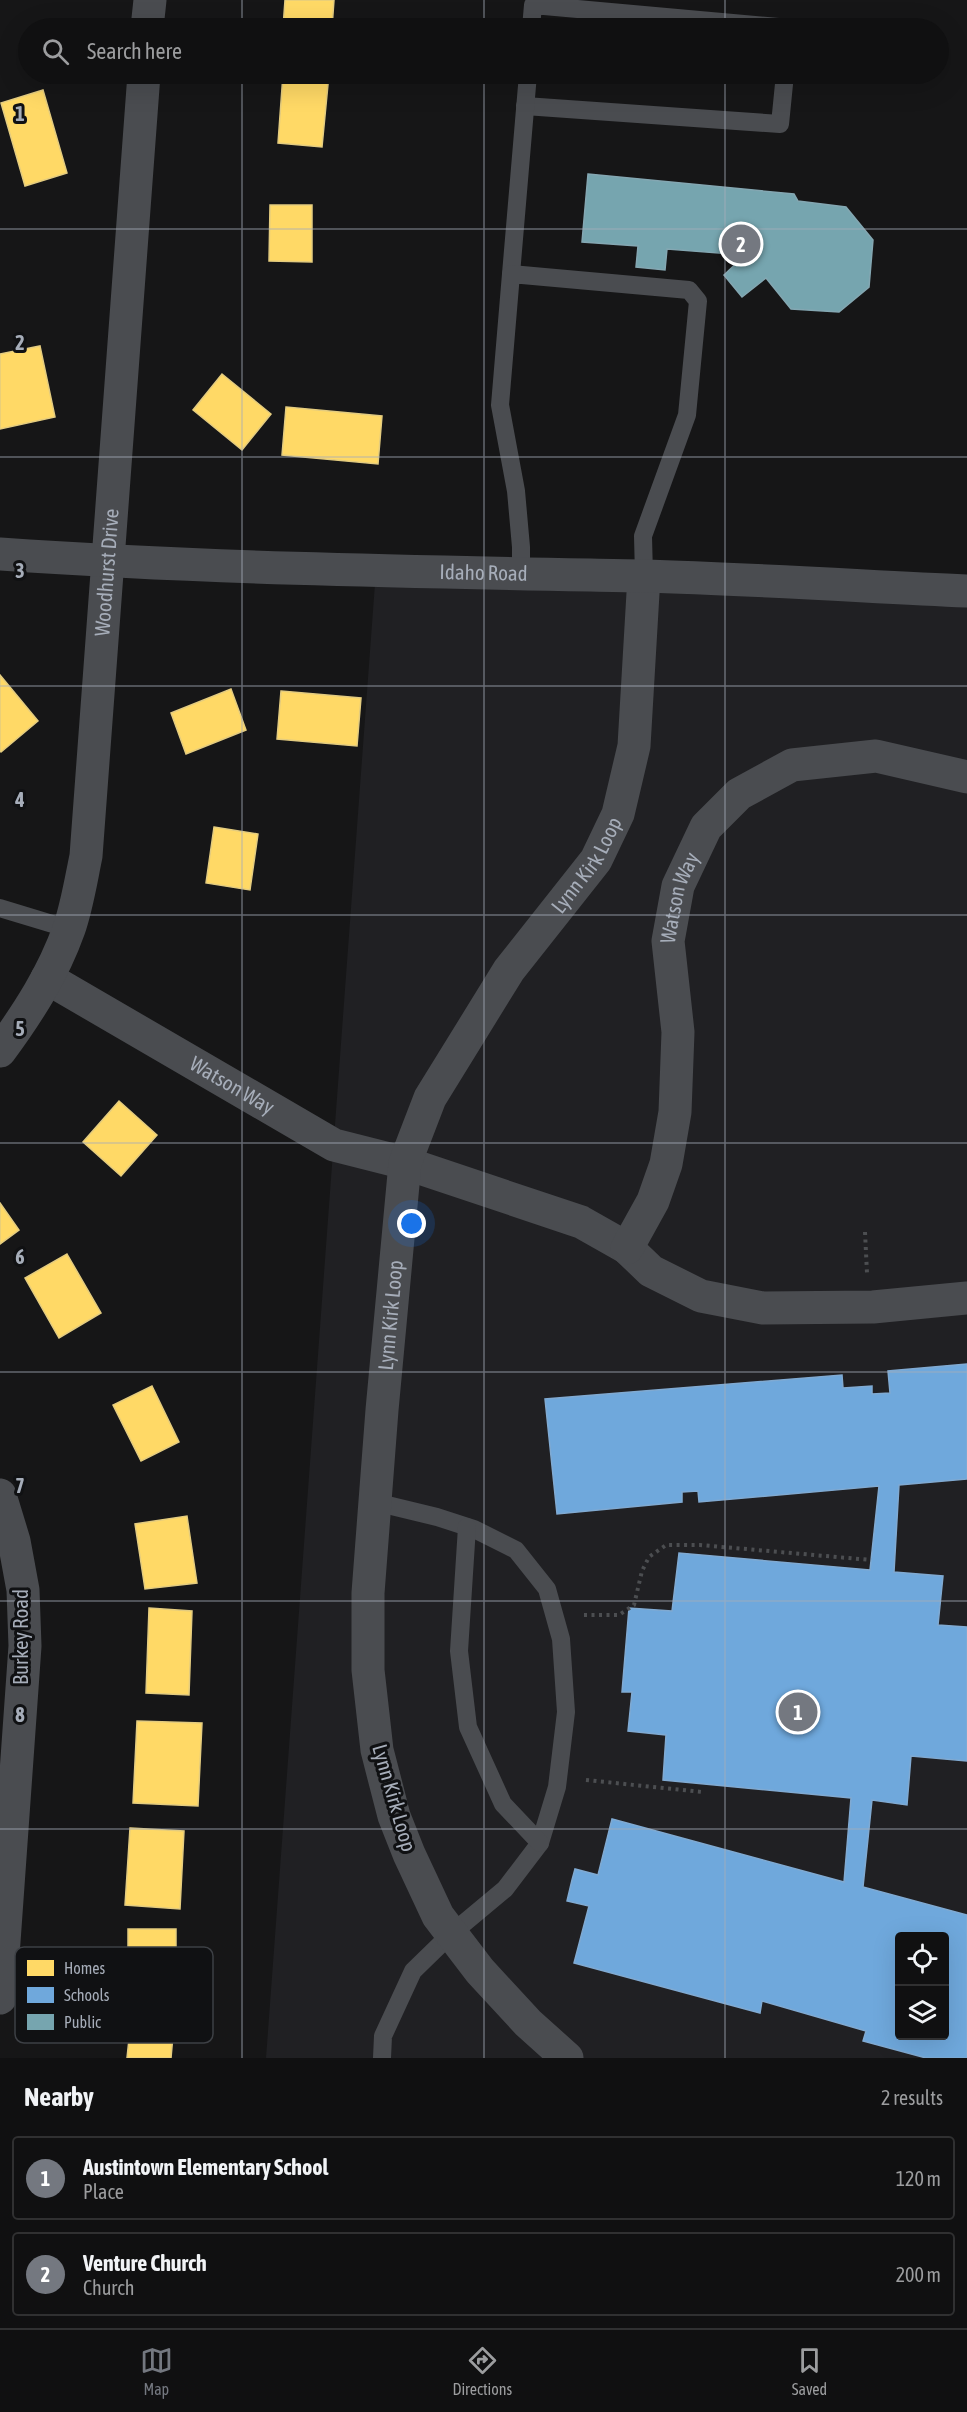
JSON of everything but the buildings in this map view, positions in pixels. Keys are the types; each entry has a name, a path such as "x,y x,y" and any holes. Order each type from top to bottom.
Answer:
{"street":[{"path":"148,18 150,0"},
{"name":"Woodhurst Drive","path":"0,1051 30,1010 69,929 86,856 143,84"},
{"name":"Idaho Road","path":"0,554 109,562 521,575 644,576 967,591"},
{"name":"Lynn Kirk Loop","path":"567,2058 528,2023 480,1971 451,1934 438,1916 409,1854 394,1816 377,1750 368,1670 368,1593 405,1163 430,1098 509,970 596,860 618,814 634,746 644,576"},
{"name":"Watson Way","path":"627,1248 653,1201 666,1164 675,1112 678,1032 668,941 678,886 706,827 739,794 792,765 876,756 967,777"},
{"name":"Watson Way","path":"47,978 334,1145 405,1163 581,1222 627,1248 651,1271 701,1296 763,1308 873,1307 967,1298"},
{"name":"Burkey Road","path":"0,1495 14,1541 23,1590 25,1646 0,1998"}],"lane":[{"path":"532,18 533,5 678,18"},
{"path":"521,575 516,491 500,405 527,84"},
{"path":"525,106 780,124 784,84"},
{"path":"511,274 689,290 698,301 687,415 643,536 644,576"},
{"path":"0,908 69,929"},
{"path":"375,1502 467,1527 516,1550 547,1589 561,1639 566,1712 557,1787 540,1843 505,1889 451,1934 413,1971 383,2036 382,2058"},
{"path":"467,1527 459,1651 468,1727 502,1804 540,1843"}],"path":[{"path":"865,1232 867,1276"},
{"path":"584,1615 619,1615 634,1605 642,1571 649,1557 666,1545 700,1545 871,1560"},
{"path":"586,1780 702,1792"}],"shaded area":[{"path":"376,570 967,590 967,2058 266,2058"}],"place":[{"name":"Venture Church","path":"741,244"},
{"name":"Austintown Elementary School","path":"798,1712"}]}
